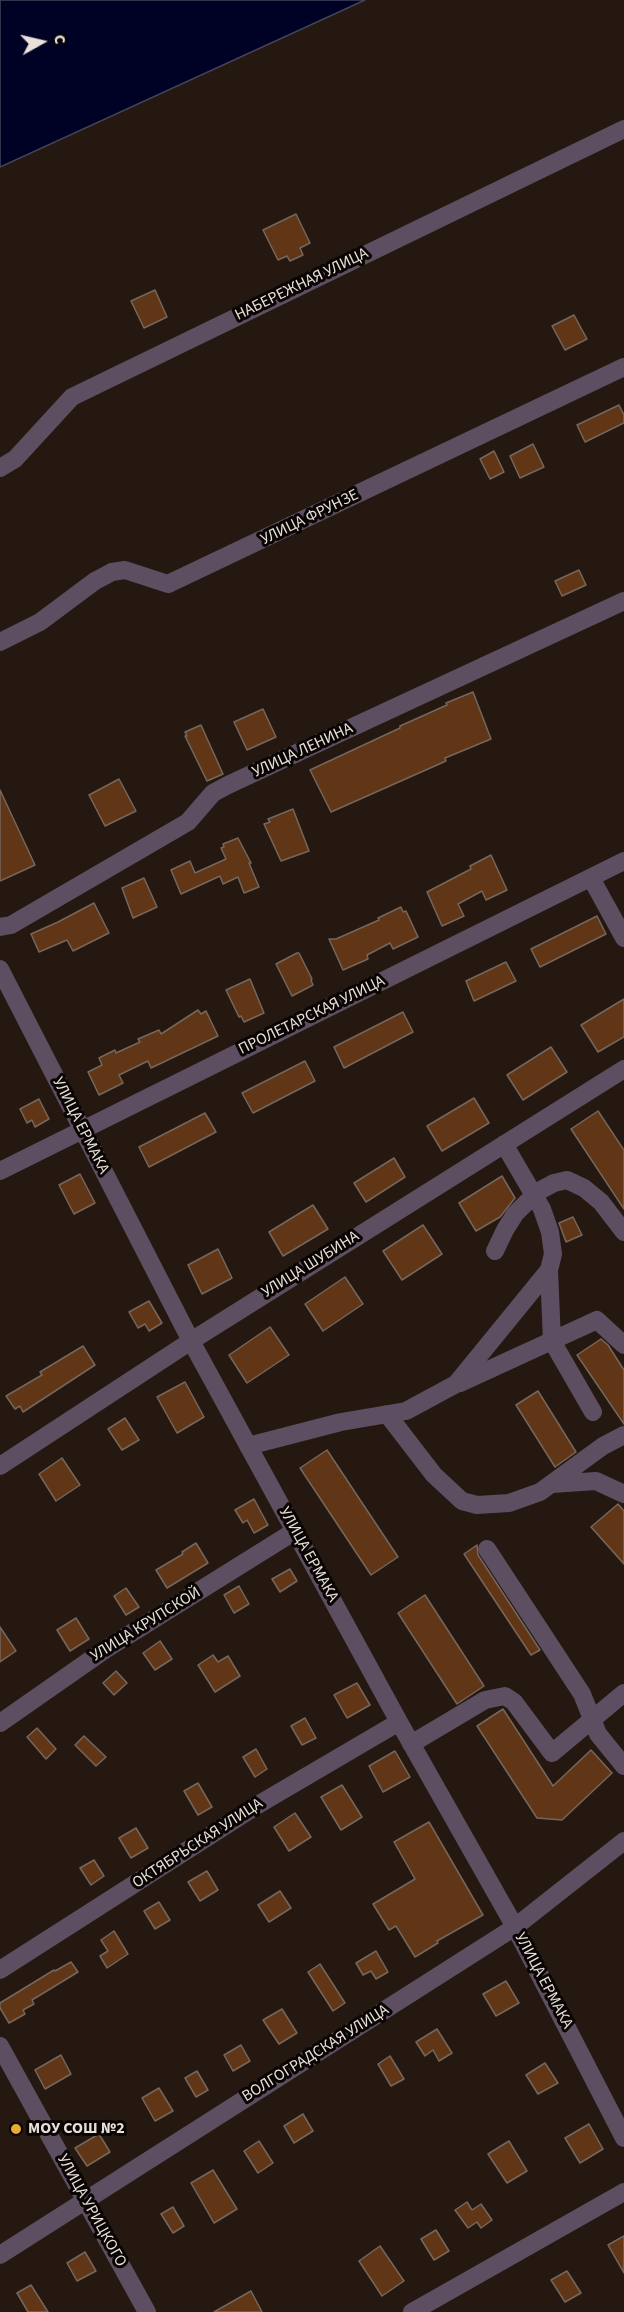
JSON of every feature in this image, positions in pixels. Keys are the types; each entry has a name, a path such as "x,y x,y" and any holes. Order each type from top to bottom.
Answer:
{"street":[{"name":"НАБЕРЕЖНАЯ УЛИЦА","path":"0,468 15,459 72,397 624,129"},
{"name":"УЛИЦА ФРУНЗЕ","path":"0,642 40,622 95,581 112,572 125,570 168,584 624,367"},
{"name":"УЛИЦА ЛЕНИНА","path":"0,927 11,925 188,822 213,793 228,785 624,601"},
{"name":"ПРОЛЕТАРСКАЯ УЛИЦА","path":"0,1171 624,861"},
{"path":"591,878 624,938"},
{"name":"УЛИЦА ЕРМАКА","path":"0,969 190,1341 411,1744 515,1927 624,2138"},
{"name":"УЛИЦА ШУБИНА","path":"0,1466 190,1341 624,1069"},
{"path":"504,1144 534,1195 550,1232 553,1254 549,1270 552,1341 593,1412"},
{"path":"495,1251 515,1214 534,1195 554,1183 567,1180 584,1188 601,1202 624,1232"},
{"path":"456,1384 549,1270"},
{"path":"248,1446 341,1422 406,1411 456,1384 597,1320 624,1345"},
{"path":"387,1414 434,1475 462,1501 477,1505 509,1503 523,1499 550,1485 603,1446 624,1435"},
{"path":"550,1485 596,1481 624,1494"},
{"name":"УЛИЦА КРУПСКОЙ","path":"0,1723 106,1648 295,1531"},
{"path":"487,1549 582,1694 598,1734 624,1766"},
{"path":"411,1744 484,1700 505,1696 514,1702 552,1753 624,1694"},
{"name":"ОКТЯБРЬСКАЯ УЛИЦА","path":"0,1970 261,1803 399,1722"},
{"name":"ВОЛГОГРАДСКАЯ УЛИЦА","path":"0,2254 515,1927 624,1841"},
{"name":"УЛИЦА УРИЦКОГО","path":"0,2046 147,2312"},
{"path":"412,2312 624,2192"}],"water":[{"path":"0,0 365,0 0,167"}],"building":[{"path":"296,214 310,243 300,248 303,255 290,261 287,256 278,260 263,230"},
{"path":"155,290 167,317 144,328 131,301"},
{"path":"574,315 587,339 565,350 552,326"},
{"path":"619,405 624,415 624,423 585,442 577,425"},
{"path":"533,444 544,467 520,478 510,456"},
{"path":"494,451 504,472 490,479 480,459"},
{"path":"579,570 586,585 562,596 555,581"},
{"path":"473,692 491,739 445,758 446,761 331,812 310,770"},
{"path":"263,709 276,737 247,750 234,722"},
{"path":"201,725 223,774 207,781 185,736 187,736 185,732"},
{"path":"119,779 136,811 105,826 89,795"},
{"path":"0,790 35,865 0,881"},
{"path":"293,809 309,851 281,861 264,824 270,822 268,819"},
{"path":"238,838 251,863 249,863 259,887 244,893 238,877 223,884 220,876 181,894 171,870 190,861 195,873 226,859 221,848 224,847 223,844"},
{"path":"491,855 507,890 486,900 482,891 458,904 464,916 442,926 427,892 471,869 470,866"},
{"path":"144,878 157,907 133,918 122,888"},
{"path":"94,903 109,933 73,951 67,940 39,952 31,934"},
{"path":"401,907 403,912 406,911 418,937 393,949 390,943 367,955 368,959 343,970 329,939 336,939 379,920 378,918"},
{"path":"597,916 606,934 540,967 531,949"},
{"path":"297,953 313,985 292,996 276,964"},
{"path":"506,962 516,981 474,1001 466,981"},
{"path":"250,979 264,1013 244,1022 241,1016 239,1017 226,990"},
{"path":"624,999 624,1037 598,1052 581,1025"},
{"path":"198,1010 201,1014 206,1011 218,1036 151,1068 148,1061 119,1075 123,1083 99,1095 88,1072 102,1065 99,1058 140,1042 138,1039 159,1030 161,1034"},
{"path":"403,1012 413,1032 344,1068 334,1047"},
{"path":"551,1047 567,1072 523,1100 507,1075"},
{"path":"305,1061 315,1081 253,1113 242,1093"},
{"path":"474,1098 489,1123 442,1151 427,1126"},
{"path":"39,1099 49,1119 35,1127 32,1120 27,1123 20,1109"},
{"path":"598,1111 624,1150 624,1209 571,1129"},
{"path":"205,1113 216,1132 149,1167 139,1147"},
{"path":"394,1158 405,1177 366,1202 354,1183"},
{"path":"80,1174 95,1203 74,1214 59,1185"},
{"path":"502,1176 515,1198 500,1217 476,1231 459,1203"},
{"path":"313,1205 328,1229 283,1256 269,1232"},
{"path":"573,1217 582,1235 566,1242 559,1223"},
{"path":"423,1225 442,1254 402,1280 383,1251"},
{"path":"218,1249 232,1278 202,1294 188,1265"},
{"path":"345,1277 363,1304 323,1331 305,1304"},
{"path":"149,1301 162,1323 149,1331 145,1324 138,1328 129,1312"},
{"path":"270,1327 289,1355 247,1383 229,1355"},
{"path":"601,1339 608,1345 624,1370 624,1424 577,1355"},
{"path":"83,1346 95,1365 23,1412 20,1406 15,1409 6,1396 42,1375 40,1372"},
{"path":"185,1382 204,1417 177,1433 157,1397"},
{"path":"538,1391 576,1452 555,1467 516,1405"},
{"path":"125,1418 139,1440 122,1450 108,1429"},
{"path":"327,1450 398,1557 371,1575 300,1468"},
{"path":"62,1458 80,1485 56,1501 39,1474"},
{"path":"254,1499 268,1525 254,1533 247,1520 243,1523 235,1510"},
{"path":"618,1504 624,1511 624,1564 591,1527"},
{"path":"196,1543 208,1563 167,1588 156,1570 183,1554 182,1552"},
{"path":"477,1545 478,1555 540,1650 531,1655 464,1554"},
{"path":"290,1569 297,1581 280,1592 272,1579"},
{"path":"239,1586 249,1604 234,1613 224,1595"},
{"path":"126,1588 139,1607 126,1615 114,1596"},
{"path":"425,1595 484,1686 457,1704 398,1613"},
{"path":"76,1618 89,1639 70,1651 57,1630"},
{"path":"0,1627 16,1651 0,1662"},
{"path":"160,1641 172,1659 155,1670 143,1653"},
{"path":"213,1655 218,1662 228,1656 240,1676 215,1692 198,1665"},
{"path":"116,1671 127,1683 114,1695 103,1683"},
{"path":"357,1683 370,1705 347,1718 334,1695"},
{"path":"503,1709 553,1786 591,1750 612,1773 562,1820 537,1818 477,1726"},
{"path":"305,1718 316,1738 302,1745 291,1726"},
{"path":"37,1728 56,1749 46,1759 27,1737"},
{"path":"84,1736 106,1757 96,1766 75,1745"},
{"path":"256,1749 267,1769 255,1777 243,1757"},
{"path":"395,1751 410,1777 383,1792 369,1766"},
{"path":"198,1783 212,1807 198,1815 184,1791"},
{"path":"342,1785 362,1817 341,1830 321,1797"},
{"path":"295,1813 311,1837 289,1851 274,1827"},
{"path":"429,1822 483,1915 437,1941 438,1943 415,1957 396,1926 389,1930 373,1904 415,1879 394,1842"},
{"path":"136,1828 148,1848 131,1858 119,1838"},
{"path":"94,1860 104,1876 91,1885 80,1868"},
{"path":"207,1871 218,1890 200,1901 188,1882"},
{"path":"280,1891 291,1908 269,1922 258,1905"},
{"path":"159,1902 170,1920 155,1929 144,1911"},
{"path":"114,1931 128,1954 107,1968 100,1956 108,1951 101,1940"},
{"path":"376,1951 388,1972 376,1979 371,1971 363,1975 356,1963"},
{"path":"71,1962 78,1972 32,2000 34,2004 23,2010 25,2014 9,2023 0,2008 0,2003"},
{"path":"320,1964 345,2003 333,2011 308,1972"},
{"path":"506,1981 519,2003 496,2016 483,1994"},
{"path":"282,2009 297,2033 279,2044 263,2020"},
{"path":"437,2029 452,2053 439,2061 433,2050 425,2056 416,2042"},
{"path":"241,2045 250,2061 233,2071 224,2055"},
{"path":"61,2055 71,2074 45,2089 35,2070"},
{"path":"390,2056 404,2079 391,2086 378,2064"},
{"path":"545,2063 558,2083 538,2094 526,2075"},
{"path":"197,2071 208,2090 196,2097 185,2078"},
{"path":"159,2088 173,2111 155,2121 142,2098"},
{"path":"303,2114 313,2131 294,2143 284,2126"},
{"path":"589,2124 603,2149 580,2163 565,2138"},
{"path":"99,2134 110,2152 87,2166 75,2148"},
{"path":"259,2141 273,2163 258,2173 244,2151"},
{"path":"509,2141 527,2171 507,2183 488,2154"},
{"path":"213,2170 237,2209 214,2223 191,2183"},
{"path":"467,2202 472,2210 481,2204 492,2220 481,2228 477,2222 468,2228 455,2210"},
{"path":"173,2207 184,2226 173,2233 161,2214"},
{"path":"436,2230 449,2251 434,2260 421,2239"},
{"path":"624,2236 624,2273 608,2245"},
{"path":"380,2246 404,2281 382,2296 359,2261"},
{"path":"85,2252 96,2271 77,2281 67,2263"},
{"path":"567,2271 581,2293 565,2302 551,2280"},
{"path":"31,2285 48,2312 28,2312 17,2293"},
{"path":"251,2291 262,2312 214,2312"}],"place":[{"name":"МОУ СОШ №2","path":"16,2129"}]}
